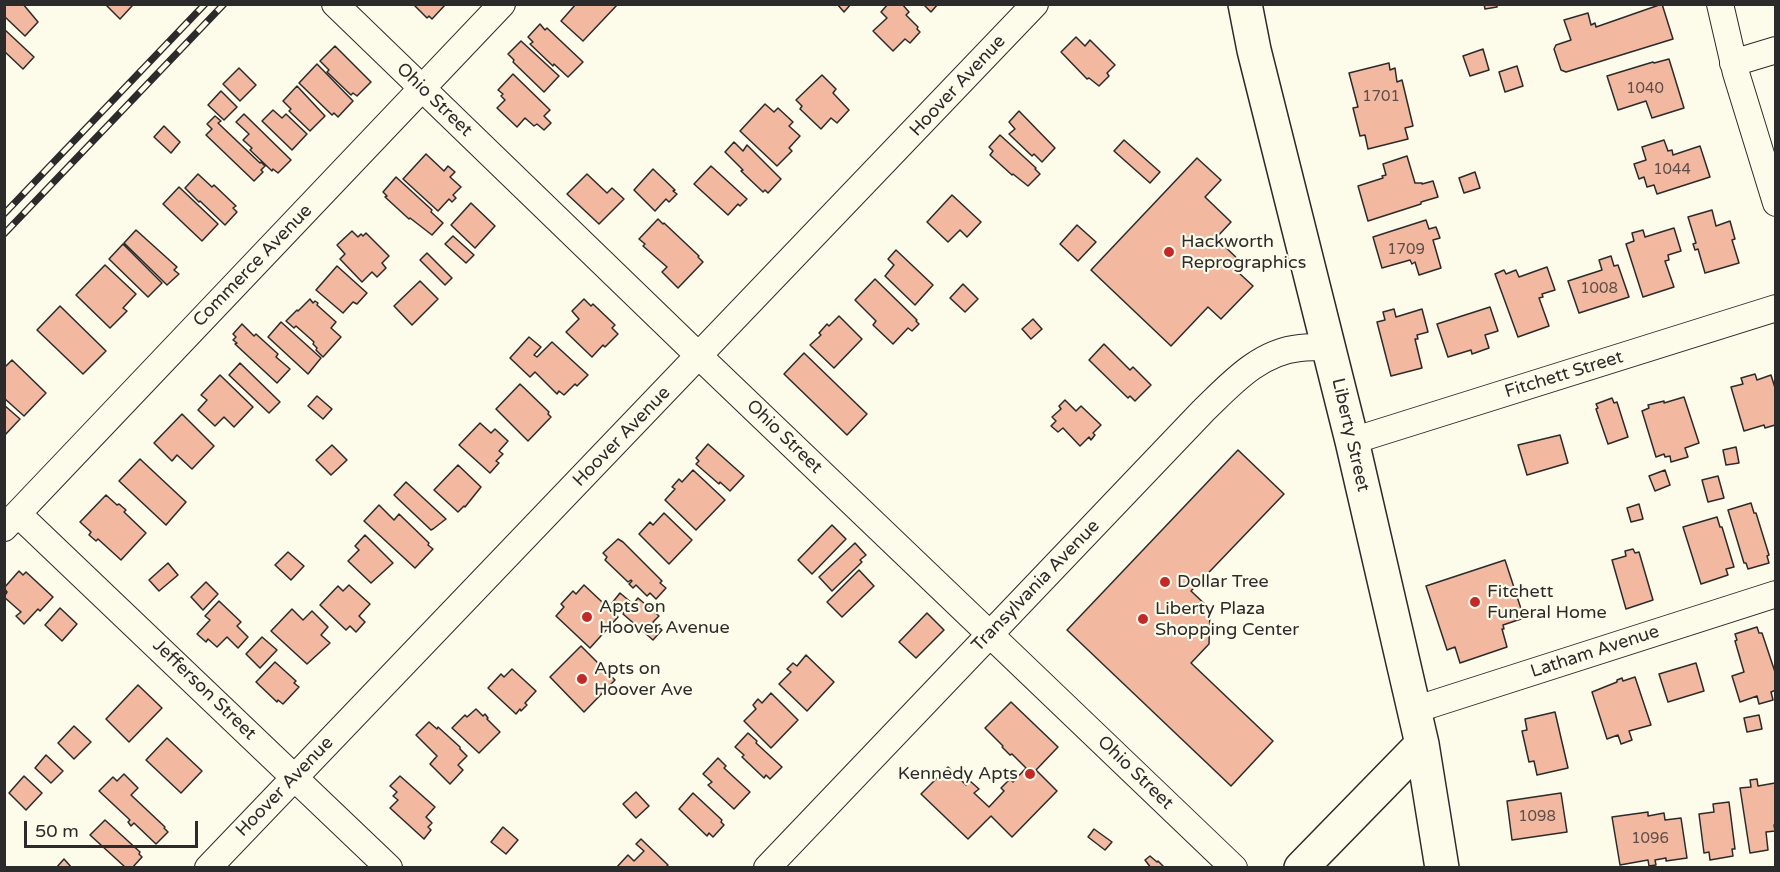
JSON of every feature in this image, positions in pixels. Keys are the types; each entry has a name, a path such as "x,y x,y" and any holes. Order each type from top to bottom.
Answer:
{"main road":[{"name":"Liberty Street","path":"1245,4 1254,50 1352,441 1422,744 1442,867"},
{"path":"1301,867 1422,744"}],"street":[{"name":"Ohio Street","path":"335,4 699,356 1234,867"},
{"name":"Commerce Avenue","path":"11,521 502,4"},
{"name":"Hoover Avenue","path":"208,867 1035,4"},
{"path":"1720,4 1733,63 1776,203"},
{"path":"1733,63 1776,50"},
{"name":"Fitchett Street","path":"1352,441 1776,308"},
{"name":"Transylvania Avenue","path":"767,867 1203,411 1240,376 1253,365 1276,355 1299,348 1329,347"},
{"name":"Jefferson Street","path":"11,521 295,777 389,867"},
{"name":"Latham Avenue","path":"1414,710 1776,594"}],"building":[{"path":"4,4 23,4 38,22 25,36 4,16"},
{"path":"108,4 130,4 132,6 120,19 107,6"},
{"path":"413,4 445,5 432,19 429,16 427,18"},
{"path":"576,4 618,4 583,41 561,21"},
{"path":"837,4 851,4 844,12"},
{"path":"888,4 902,4 909,12 906,15 920,32 910,43 905,39 893,51 873,31 887,18 881,12"},
{"path":"923,4 938,4 931,12"},
{"path":"1484,4 1497,4 1497,7 1485,9"},
{"path":"1662,4 1673,39 1566,72 1561,70 1554,49 1556,45 1571,40 1564,20 1588,13 1591,25 1595,23 1596,27"},
{"path":"540,24 583,62 568,77 530,44 533,42 528,37"},
{"path":"4,29 34,57 23,69 4,51"},
{"path":"1076,37 1085,46 1090,40 1115,65 1107,73 1109,76 1099,86 1089,78 1087,79 1061,52"},
{"path":"521,41 559,76 544,92 513,62 514,60 508,54"},
{"path":"335,46 371,82 357,96 353,93 351,95 327,72 329,70 320,61"},
{"path":"1483,49 1489,70 1470,76 1463,56"},
{"path":"1669,59 1684,108 1652,118 1646,101 1618,110 1607,76"},
{"path":"1389,63 1390,70 1395,68 1397,82 1402,80 1413,126 1405,128 1408,139 1368,149 1365,135 1360,136 1353,108 1358,107 1349,73"},
{"path":"317,64 353,101 338,117 334,113 332,115 299,83"},
{"path":"1517,66 1523,86 1505,92 1499,72"},
{"path":"239,68 256,85 240,101 223,84"},
{"path":"513,74 550,110 544,116 551,123 544,130 537,124 534,126 525,118 517,127 497,108 505,100 501,96 503,94 498,90"},
{"path":"822,75 836,89 833,93 849,110 837,123 831,118 821,129 800,109 802,106 796,100"},
{"path":"297,86 325,116 310,131 289,111 291,109 283,101"},
{"path":"221,91 237,107 224,120 208,105"},
{"path":"765,104 774,112 778,108 793,122 789,126 800,136 789,148 792,151 777,166 740,131"},
{"path":"273,110 282,118 286,114 307,134 292,150 262,121"},
{"path":"1019,111 1055,148 1042,162 1034,154 1032,156 1009,134 1015,129 1009,122"},
{"path":"244,114 291,160 278,173 273,169 272,171 243,140 249,134 236,122"},
{"path":"215,116 221,121 218,123 265,166 261,170 263,172 254,181 206,135 212,129 207,124"},
{"path":"164,126 180,142 171,153 154,137"},
{"path":"1000,135 1040,174 1028,186 990,155 993,151 989,147"},
{"path":"1124,140 1160,172 1150,183 1114,151"},
{"path":"1664,140 1668,151 1672,150 1673,155 1700,146 1710,177 1657,194 1654,185 1647,187 1644,177 1639,179 1634,164 1646,160 1642,147"},
{"path":"734,142 743,151 747,145 781,179 768,193 765,190 763,192 725,152"},
{"path":"426,154 444,171 448,166 455,172 450,177 461,187 453,195 456,198 452,202 449,199 438,211 403,179"},
{"path":"1407,156 1415,183 1433,181 1438,197 1368,221 1358,186 1383,178 1382,176 1386,175 1383,164"},
{"name":"Hackworth Reprographics","path":"1197,158 1221,180 1205,197 1231,222 1216,238 1244,265 1238,272 1253,286 1221,319 1208,307 1171,346 1091,270"},
{"path":"711,166 747,199 740,206 738,204 728,215 694,184"},
{"path":"653,169 677,194 669,202 666,199 655,211 634,190"},
{"path":"1475,172 1480,188 1464,193 1459,178"},
{"path":"198,174 212,187 214,185 236,206 233,208 237,212 225,225 185,188"},
{"path":"587,174 607,193 612,188 624,199 599,224 567,194"},
{"path":"396,177 443,223 432,235 409,219 385,197 387,196 383,192"},
{"path":"179,187 218,224 202,241 163,204"},
{"path":"952,195 981,222 967,237 960,230 948,242 927,222"},
{"path":"471,203 495,226 475,248 451,225"},
{"path":"1712,210 1716,226 1730,221 1735,239 1732,240 1739,263 1705,273 1698,249 1695,250 1693,244 1696,243 1688,217"},
{"path":"658,219 703,262 678,288 662,272 667,267 643,246 645,244 639,239"},
{"path":"1426,220 1429,229 1436,227 1440,238 1433,240 1441,268 1419,275 1415,262 1412,264 1410,260 1382,268 1373,237"},
{"path":"1077,225 1096,242 1078,261 1060,244"},
{"path":"1674,228 1681,251 1668,255 1669,260 1665,261 1674,287 1643,297 1626,244 1634,241 1632,233 1643,230 1645,237"},
{"path":"136,230 177,267 174,270 179,274 167,285 124,243"},
{"path":"352,231 358,237 366,233 389,256 382,263 386,268 377,277 372,272 362,282 340,259 345,254 337,245"},
{"path":"453,236 474,255 466,263 445,244"},
{"path":"123,244 162,283 148,297 109,259"},
{"path":"896,250 933,285 915,305 885,276 894,265 888,259"},
{"path":"427,253 452,278 445,285 420,260"},
{"path":"1611,256 1614,266 1618,265 1629,297 1579,313 1568,281 1602,270 1599,260"},
{"path":"105,265 136,294 123,308 127,311 110,328 76,295"},
{"path":"337,266 367,293 357,304 353,302 343,313 316,290"},
{"path":"1547,267 1555,290 1542,294 1543,297 1539,298 1549,326 1518,337 1495,274 1504,270 1506,274 1516,270 1519,277"},
{"path":"875,279 919,324 912,331 908,328 893,344 873,325 876,321 855,300"},
{"path":"420,281 438,299 412,325 394,306"},
{"path":"963,284 978,299 965,312 950,298"},
{"path":"310,299 313,303 315,301 318,303 317,305 336,322 331,328 341,337 323,357 316,350 314,342 296,326 294,328 286,321"},
{"path":"584,299 591,306 593,304 615,325 612,328 618,334 592,357 566,332 579,319 572,311"},
{"path":"60,306 106,351 83,374 37,330"},
{"path":"1490,307 1498,331 1485,335 1489,348 1472,354 1471,350 1448,357 1437,324"},
{"path":"1394,309 1396,317 1422,309 1428,332 1417,335 1418,339 1415,339 1422,368 1391,376 1377,322 1385,320 1383,312"},
{"path":"839,316 862,339 834,368 810,345 821,335 819,333 827,324 829,326"},
{"path":"1033,319 1042,329 1031,339 1022,329"},
{"path":"281,322 321,358 308,374 268,337"},
{"path":"242,324 278,354 276,357 290,369 277,383 235,344 237,343 233,340 236,337 233,334"},
{"path":"529,337 541,347 534,355 537,357 552,342 588,375 564,395 559,391 557,394 535,372 530,377 510,358"},
{"path":"1104,344 1130,370 1133,367 1151,385 1135,401 1130,396 1128,398 1089,360"},
{"path":"804,353 867,414 847,435 784,374"},
{"path":"12,360 46,393 24,416 4,398 4,368"},
{"path":"240,363 280,402 269,413 229,375"},
{"path":"1755,374 1757,380 1771,375 1776,391 1775,425 1765,428 1764,425 1744,431 1731,387 1743,384 1741,378"},
{"path":"220,375 253,407 234,427 224,417 215,426 198,410 207,400 201,395"},
{"path":"520,384 549,412 551,417 528,441 496,409"},
{"path":"317,396 332,409 323,419 308,406"},
{"path":"1684,397 1699,443 1685,448 1688,457 1671,462 1670,456 1665,457 1664,454 1656,457 1642,411 1649,408 1648,405"},
{"path":"1612,398 1614,403 1617,402 1628,437 1608,444 1596,404"},
{"path":"1065,400 1076,411 1081,406 1101,425 1093,433 1095,435 1091,440 1089,437 1080,446 1063,428 1058,432 1051,426 1056,421 1052,417 1061,409 1059,406"},
{"path":"4,405 20,419 4,436"},
{"path":"182,414 214,446 192,469 177,455 172,461 154,443"},
{"path":"480,423 491,433 495,429 508,441 499,451 503,454 496,461 499,463 490,473 459,445"},
{"path":"1560,435 1568,463 1527,475 1518,445"},
{"path":"708,444 744,476 730,491 696,464 699,461 696,458"},
{"path":"332,445 347,460 331,475 316,460"},
{"path":"1736,447 1739,463 1726,465 1723,450"},
{"name":"Liberty Plaza Shopping Center","path":"1238,450 1284,494 1191,591 1210,609 1209,644 1191,663 1273,741 1231,786 1067,630"},
{"path":"140,459 186,502 166,525 119,481"},
{"path":"458,465 481,487 458,512 434,490"},
{"path":"693,470 725,500 696,530 665,500 675,489 672,487 679,479 682,482"},
{"path":"1665,470 1670,485 1655,491 1649,476"},
{"path":"1718,476 1724,498 1708,502 1702,480"},
{"path":"406,482 446,519 431,530 394,495"},
{"path":"106,495 126,510 124,512 146,533 121,560 98,539 96,541 89,535 91,532 80,522"},
{"path":"1751,503 1769,555 1767,556 1769,563 1748,569 1744,563 1728,510"},
{"path":"1639,504 1643,519 1631,522 1627,508"},
{"path":"379,505 394,520 399,514 433,549 415,568 364,521"},
{"path":"664,513 692,540 669,564 639,534 650,522 653,525"},
{"path":"1717,517 1734,567 1726,569 1728,575 1701,584 1683,527"},
{"path":"832,525 846,539 812,574 798,560"},
{"path":"365,535 393,563 371,583 348,561 359,550 355,546"},
{"path":"618,539 662,581 660,583 666,588 656,599 650,593 647,596 636,585 633,588 629,584 631,580 628,582 605,560 607,557 603,553"},
{"path":"855,543 866,555 860,560 862,562 832,591 819,577"},
{"path":"1633,549 1635,553 1639,552 1653,600 1626,609 1612,560 1626,556 1625,551"},
{"path":"288,552 304,566 291,580 275,565"},
{"name":"Fitchett Funeral Home","path":"1505,560 1524,618 1503,625 1507,647 1460,663 1455,647 1447,650 1426,586"},
{"path":"168,563 178,575 159,591 149,580"},
{"path":"859,570 874,586 842,617 827,602"},
{"path":"19,571 23,575 26,572 53,597 24,624 16,616 21,612 4,597 7,592 4,588"},
{"path":"206,582 218,594 203,610 191,597"},
{"path":"349,585 370,604 359,616 365,622 356,632 350,626 346,630 320,605 338,586 343,591"},
{"name":"Apts on Hoover Avenue","path":"584,585 618,617 590,648 556,616 564,607 561,604 573,591 576,594"},
{"path":"620,593 633,604 638,598 659,616 653,622 662,630 653,640 612,603"},
{"path":"219,601 241,622 237,626 248,637 238,648 227,637 217,647 208,639 206,642 197,634 210,620 205,616"},
{"path":"60,608 77,624 62,641 45,625"},
{"path":"292,609 303,620 312,611 328,627 321,635 330,643 307,664 271,631"},
{"path":"927,613 944,630 916,658 899,642"},
{"path":"1757,627 1759,633 1762,633 1776,675 1776,690 1771,692 1773,700 1759,704 1757,696 1740,702 1732,676 1744,672 1735,634"},
{"path":"262,637 277,650 260,668 246,654"},
{"name":"Apts on Hoover Ave","path":"581,646 615,680 584,712 550,677"},
{"path":"806,655 834,682 807,711 779,684 791,672 787,669 793,663 797,666"},
{"path":"275,662 296,681 294,683 299,687 283,704 278,700 277,702 256,682"},
{"path":"1696,663 1704,691 1668,702 1659,674"},
{"path":"512,669 536,691 525,703 527,705 516,714 488,688 501,674 504,677"},
{"path":"1635,677 1651,725 1629,731 1632,740 1621,744 1618,735 1607,739 1592,692 1622,678 1623,681"},
{"path":"138,685 162,708 129,742 106,719"},
{"path":"771,693 798,720 771,748 744,721 756,709 753,705 758,699 762,703"},
{"name":"Kennedy Apts","path":"1011,702 1058,747 1036,770 1057,791 1012,837 991,816 968,839 921,794 948,767 966,785 970,781 979,789 974,793 989,807 1004,791 1001,788 1010,779 1013,782 1026,768 1012,754 1010,755 985,728"},
{"path":"476,709 483,716 485,714 500,732 479,753 452,728 465,715 467,717"},
{"path":"1555,712 1568,768 1537,775 1534,761 1529,762 1522,731 1527,730 1525,719"},
{"path":"1759,715 1762,729 1747,732 1744,718"},
{"path":"429,722 437,729 438,727 467,756 458,765 463,770 450,784 430,764 437,756 416,735"},
{"path":"74,726 91,742 74,759 58,743"},
{"path":"748,733 782,767 770,779 766,775 764,778 735,747"},
{"path":"167,738 202,771 181,793 146,760"},
{"path":"46,755 63,771 51,783 35,768"},
{"path":"718,758 726,766 724,768 750,792 734,809 708,785 712,782 703,774"},
{"path":"124,774 138,788 131,795 168,832 156,844 134,823 131,826 128,822 130,820 99,791 113,777 117,781"},
{"path":"24,776 42,793 26,810 9,793"},
{"path":"400,776 435,807 426,817 432,823 428,827 431,830 424,839 390,808 398,800 393,796 397,792 390,786"},
{"path":"1757,779 1758,786 1775,783 1776,825 1774,825 1775,831 1766,832 1768,850 1750,853 1740,788 1751,787 1750,780"},
{"path":"636,792 649,806 636,818 623,804"},
{"path":"693,793 722,820 724,825 713,837 709,833 707,836 679,809"},
{"path":"1561,793 1567,832 1512,840 1507,801"},
{"path":"1729,802 1735,849 1732,849 1733,856 1710,860 1709,852 1704,853 1699,814 1714,812 1713,804"},
{"path":"1648,812 1648,816 1664,813 1665,820 1681,818 1687,858 1655,860 1656,865 1649,866 1648,860 1620,865 1612,817"},
{"path":"105,820 140,852 142,857 132,868 125,867 90,835"},
{"path":"503,827 518,840 506,854 491,842"},
{"path":"1094,829 1112,842 1105,850 1088,837"},
{"path":"641,839 668,865 665,868 616,868 628,855 634,861 644,851 636,844"},
{"path":"1150,856 1165,868 1151,868 1145,860"},
{"path":"64,859 72,868 56,868"}],"railway":[{"path":"4,214 205,4"},
{"path":"4,234 224,4"}],"place":[{"name":"Hackworth Reprographics","path":"1169,252"},
{"name":"Dollar Tree","path":"1165,582"},
{"name":"Fitchett Funeral Home","path":"1475,602"},
{"name":"Apts on Hoover Avenue","path":"587,617"},
{"name":"Liberty Plaza Shopping Center","path":"1143,619"},
{"name":"Apts on Hoover Ave","path":"582,679"},
{"name":"Kennedy Apts","path":"1030,774"}]}
